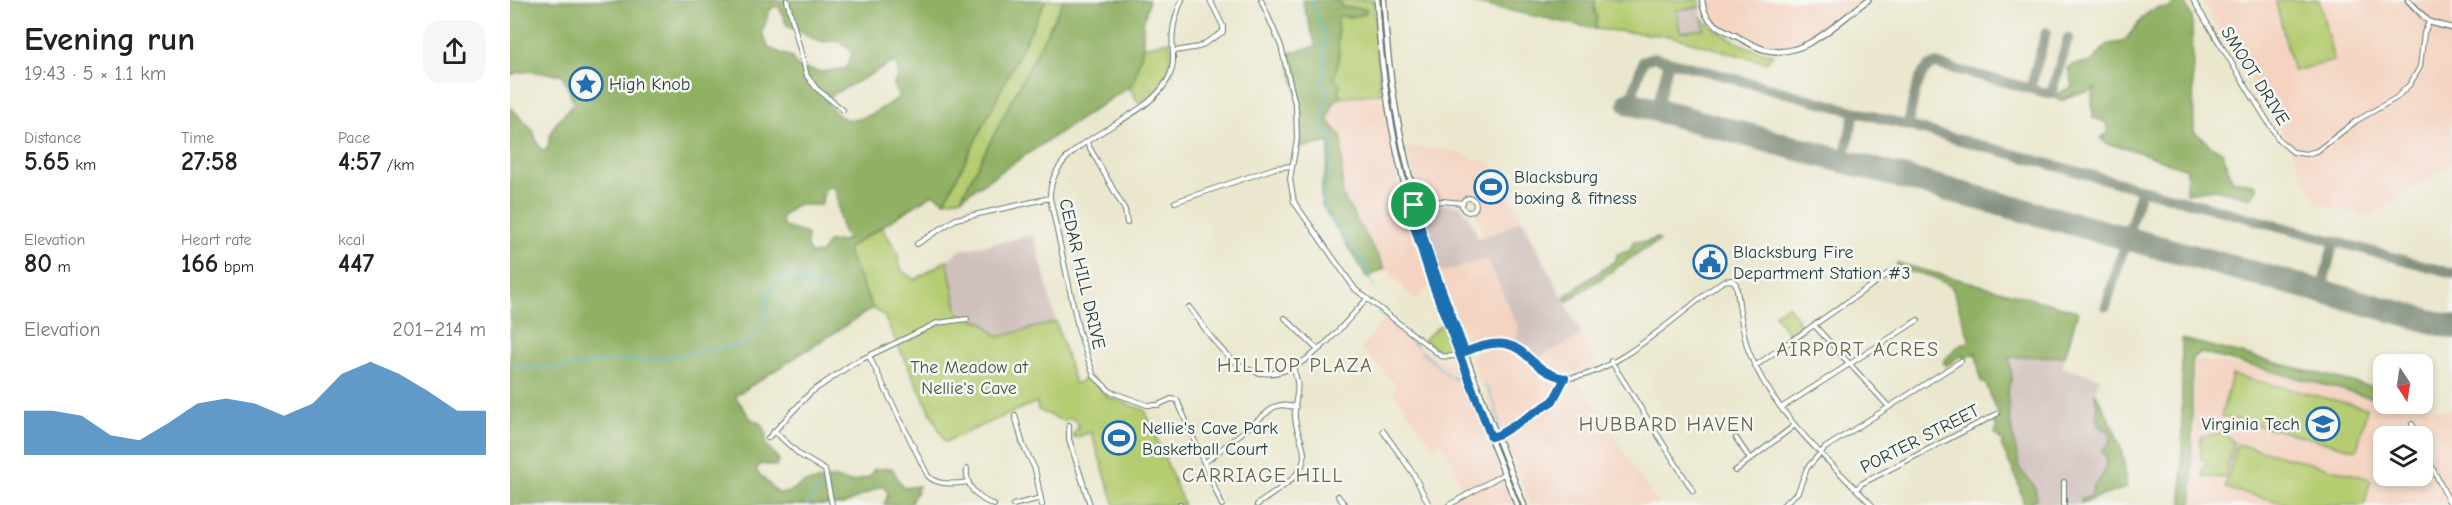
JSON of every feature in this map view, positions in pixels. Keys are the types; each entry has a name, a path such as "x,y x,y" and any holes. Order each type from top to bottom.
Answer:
{"main road":[{"path":"1702,0 1706,17 1714,25 1764,49 1778,52 1812,41 1868,0"},
{"path":"2408,0 2429,22 2452,28"},
{"path":"1380,1 1393,103 1414,205 1462,353"},
{"path":"1380,1 1387,104 1408,207 1431,280 1494,436 1517,505"},
{"path":"1507,472 1524,505"}],"street":[{"path":"787,0 807,76 816,88 843,110"},
{"name":"CEDAR HILL DRIVE","path":"1182,0 1173,31 1175,51 1172,70 1160,91 1058,166 1051,182 1050,198 1078,332 1094,376 1112,392 1147,405 1158,405 1175,399 1204,463"},
{"path":"1175,51 1198,47 1222,32 1223,26 1210,0"},
{"path":"1261,0 1281,46 1293,92 1298,130 1291,166 1291,189 1297,209 1344,276 1367,299 1437,354 1447,357 1492,344 1509,345 1527,353 1546,371 1565,378 1585,376 1611,361 1663,328 1723,281 1730,279 1736,284 1744,337 1755,366 1781,408 1872,505"},
{"name":"SMOOT DRIVE","path":"2193,0 2279,140 2293,152 2306,154 2323,148 2355,121 2404,92 2420,67 2424,33 2429,22"},
{"path":"1087,143 1125,210 1127,223"},
{"path":"1175,202 1275,168 1291,166"},
{"path":"917,244 956,219 1050,198"},
{"path":"1408,207 1445,201 1463,203"},
{"path":"1755,366 1889,273"},
{"path":"1189,307 1220,348 1241,366 1270,373 1293,368 1318,350 1367,299"},
{"path":"1285,318 1318,350"},
{"path":"768,438 796,406 825,381 937,323 966,319"},
{"path":"1781,408 1918,320"},
{"path":"1814,325 1889,407"},
{"path":"869,357 928,476 933,481 942,483 968,482"},
{"path":"1611,361 1693,491"},
{"path":"1783,505 1798,492 1807,468 1821,452 1961,361"},
{"path":"1257,505 1296,475 1302,466 1304,455 1296,422 1300,385 1293,368"},
{"path":"1494,436 1553,401 1565,378"},
{"path":"1222,505 1204,463 1274,407 1281,405 1296,407"},
{"name":"PORTER STREET","path":"1857,489 1861,484 1997,414"},
{"path":"1015,415 1023,445 1035,469 1042,505"},
{"path":"1069,425 1070,439 1090,505"},
{"path":"1736,471 1795,425"},
{"path":"774,431 800,455 825,470 832,505"},
{"path":"1383,431 1413,473 1429,505"},
{"path":"1736,438 1750,459"},
{"path":"967,469 968,482 980,497 994,505"},
{"path":"2433,469 2451,505"},
{"path":"1449,505 1507,472"},
{"path":"2064,482 2064,505"},
{"path":"1338,496 1345,505"},
{"path":"1012,505 1041,498"}],"shaded area":[{"path":"1706,0 1862,0 1804,40 1774,48 1717,22 1708,14"},
{"path":"2202,0 2452,0 2452,163 2378,212 2365,216 2318,204 2288,143"},
{"path":"1700,7 1704,29 1680,32 1676,10"},
{"path":"1381,93 1401,202 1429,286 1415,300 1385,268 1342,195 1342,138 1328,120 1333,103 1341,98"},
{"path":"1407,148 1442,149 1491,163 1522,219 1485,237 1475,213 1478,203 1475,197 1418,198"},
{"path":"1444,204 1460,206 1470,219 1478,238 1493,234 1522,219 1582,335 1538,358 1515,343 1519,329 1487,259 1440,273 1422,211 1425,207"},
{"path":"1034,235 1056,322 998,337 984,323 958,313 947,260 961,250"},
{"path":"1487,259 1519,329 1515,343 1492,338 1467,343 1440,273"},
{"path":"1386,317 1436,360 1459,364 1468,396 1474,404 1512,505 1442,505 1464,492 1442,443 1434,448 1393,391 1397,386 1361,348"},
{"path":"1582,335 1598,365 1589,370 1563,374 1549,368 1538,358"},
{"path":"1493,347 1516,351 1539,371 1560,381 1551,398 1504,430 1497,427 1471,358 1473,354"},
{"path":"2065,356 2062,367 2100,378 2095,392 2116,429 2126,472 2126,488 2077,505 2033,505 2031,501 2036,498 2034,485 2020,471 2011,427 2007,391 2012,377 2009,357"},
{"name":"Virginia Tech","path":"2194,359 2373,387 2373,414 2433,414 2433,408 2452,410 2452,505 2194,505"},
{"path":"1570,383 1580,383 1658,505 1531,505 1503,438 1566,395"}],"green space":[{"path":"510,0 1046,0 945,201 933,194 848,248 847,252 873,308 735,396 751,419 761,423 766,431 766,444 779,460 776,466 760,464 756,471 778,493 788,493 804,483 834,478 851,482 869,477 874,469 892,468 903,488 919,486 910,505 884,505 888,494 883,485 843,505 510,505 510,107 532,129 543,151 548,148 553,127 574,103 562,74 530,71 510,75","holes":["774,6 779,7 787,25 819,42 837,41 847,46 852,54 846,68 821,72 798,67 791,57 769,48 762,33 769,12","892,63 897,65 898,76 893,85 898,95 897,99 869,115 850,120 842,117 834,111 827,100 830,96","833,186 842,229 848,240 828,242 821,253 811,254 807,247 807,234 784,227 781,218 796,205 821,205 825,189"]},
{"path":"1046,0 1064,0 961,198 945,201"},
{"path":"1064,0 1149,0 1143,24 1143,47 1133,84 961,198"},
{"path":"1302,0 1337,0 1342,7 1367,9 1365,14 1351,17 1340,16 1337,20 1339,60 1334,78 1341,85 1338,89 1341,96 1333,103 1328,120 1342,138 1342,195 1385,268 1367,278 1322,205 1321,190 1328,159 1329,142 1299,148 1299,104 1288,53 1316,46"},
{"path":"1337,0 1373,0 1381,93 1341,98 1334,78 1339,60 1337,20 1340,16 1351,17"},
{"path":"1460,0 1595,0 1596,29"},
{"path":"1595,0 1699,0 1700,7 1676,10 1680,32 1704,29 1702,18 1735,41 1773,54 1766,63 1670,36 1596,29"},
{"path":"2183,0 2192,17 2194,131 2212,147 2222,151 2232,180 2256,185 2257,189 2251,198 2215,189 2186,193 2187,169 2127,148 2106,144 2101,138 2109,132 2107,123 2093,118 2092,95 2096,88 2061,101 2056,97 2058,93 2073,87 2068,68 2074,64 2091,62 2108,44 2122,42 2147,13 2154,9 2168,9 2176,1"},
{"path":"2319,0 2334,61 2293,71 2276,2"},
{"path":"1170,41 1171,61 1165,77 1154,91 1139,103 1129,87 1133,84 1143,47"},
{"name":"The Meadow at Nellie's Cave","path":"882,227 899,255 897,258 902,271 915,280 947,260 958,313 984,323 998,337 1056,322 1075,384 1091,377 1108,397 1145,410 1184,505 1115,505 1091,432 1074,438 1073,434 1078,428 1077,421 1070,418 1063,421 1038,410 1036,402 945,442 884,316 873,308 847,251 848,248"},
{"path":"1656,238 1660,241 1568,301 1565,300 1565,296 1616,260 1617,254 1629,251 1634,241 1647,242"},
{"path":"1897,263 2078,311 2065,356 2009,357 2012,377 2007,392 2011,427 2020,470 2034,485 2037,498 2031,501 2033,505 2024,505 2017,479 2001,445 2004,443 1995,434 1997,428 1993,420 1999,416 1986,384 1981,382 1976,353 1965,358 1960,356 1946,366 1943,362 1957,347 1970,341 1952,287 1925,275 1896,271"},
{"path":"1788,305 1804,329 1791,338 1774,314"},
{"path":"1443,323 1451,348 1442,353 1423,340"},
{"path":"2182,339 2373,387 2373,398 2200,353 2192,358 2192,505 2182,505"},
{"path":"2232,375 2367,408 2357,450 2221,416"},
{"path":"2095,392 2113,426 2121,450 2126,488 2081,503 2082,499 2091,496 2094,485 2104,472 2106,457 2102,452 2110,442 2109,431 2099,426"},
{"path":"2224,432 2234,443 2225,478 2203,476 2203,466 2207,466 2207,461 2201,460 2201,437"},
{"path":"2237,444 2371,479 2364,505 2291,505 2225,488"}],"waterway":[{"path":"1312,0 1325,37 1323,83 1327,92 1322,126 1325,133 1331,134 1333,138 1331,166 1322,192 1323,202 1327,215 1363,262 1375,287"},
{"path":"510,367 556,368 608,361 650,360 745,344 759,330 765,318 766,298 781,278 803,280 832,292"},
{"path":"1378,312 1385,317"},
{"path":"1390,321 1417,347"},
{"path":"1421,351 1448,375 1462,383"},
{"path":"1484,384 1495,405 1499,428"},
{"path":"808,505 814,493 824,485"}],"taxiway":[{"path":"2030,89 2046,32"},
{"path":"1908,125 1919,81 1923,73 1935,64 2051,94 2068,38"},
{"path":"1630,103 1643,61 1654,57 2452,273"},
{"path":"1656,111 1669,61"},
{"path":"1843,162 1855,111"},
{"path":"2106,306 2141,191"},
{"path":"2321,291 2334,242"}],"runway":[{"path":"1630,103 2452,327"}],"place":[{"name":"High Knob","path":"586,84"},
{"name":"Blacksburg boxing & fitness","path":"1491,187"},
{"name":"Blacksburg Fire Department Station #3","path":"1710,262"},
{"name":"Virginia Tech","path":"2323,424"},
{"name":"Nellie's Cave Park Basketball Court","path":"1119,438"}],"district":[{"name":"AIRPORT ACRES","path":"1858,349"},
{"name":"HILLTOP PLAZA","path":"1295,365"},
{"name":"HUBBARD HAVEN","path":"1667,424"},
{"name":"CARRIAGE HILL","path":"1263,475"}],"route":[{"path":"1414,205 1445,302 1465,352 1492,344 1509,345 1527,353 1546,371 1565,378 1559,394 1553,401 1500,434 1491,437 1431,280 1408,207 1414,205"}]}
